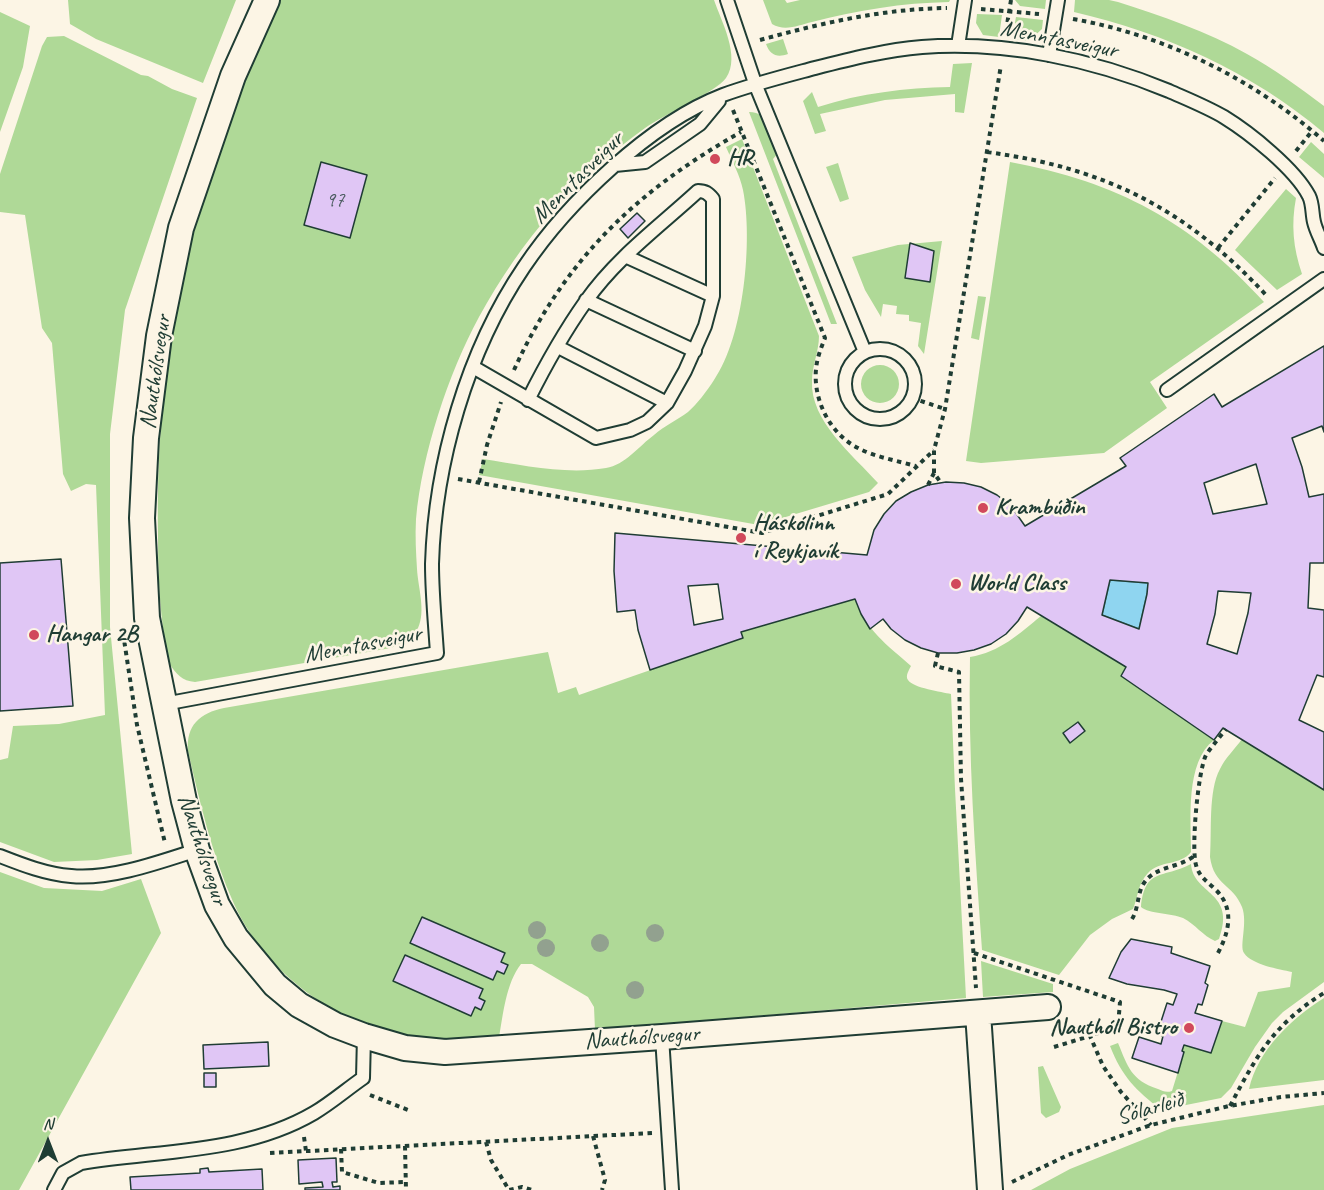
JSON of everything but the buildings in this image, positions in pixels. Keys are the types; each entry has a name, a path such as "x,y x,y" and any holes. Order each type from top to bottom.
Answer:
{"street":[{"name":"Nauthólsvegur","path":"267,0 232,76 181,228 159,336 146,438 142,518 147,618 184,801 197,850 217,904 236,938 275,985 299,1005 335,1025 405,1048 446,1052 1048,1006"},
{"path":"978,1013 998,1187"}],"lane":[{"path":"727,0 756,86 865,352"},
{"path":"958,46 965,0"},
{"path":"1049,55 1058,0"},
{"name":"Menntasveigur","path":"164,704 437,653 432,563 443,476 453,430 473,367 500,306 525,266 584,195 614,165 645,162 700,124 725,95 854,58 922,47 958,46 1003,49 1049,55 1100,66 1143,80 1225,117 1285,166 1296,178 1310,198 1315,226 1324,248"},
{"path":"473,367 528,400 596,438 630,430 647,422 667,403 695,351 713,296 713,199 704,191 698,191 625,256 586,300 546,364 528,400"},
{"path":"625,256 713,296"},
{"path":"1167,390 1324,279"},
{"path":"586,300 695,351"},
{"path":"558,347 667,403"},
{"path":"877,348 889,349 900,354 909,363 916,386 906,408 896,416 884,419 872,418 856,408 846,393 845,381 848,369 855,359 865,352 877,348"},
{"path":"0,856 30,868 72,876 112,873 197,850"},
{"path":"54,1190 63,1173 81,1163 212,1147 242,1141 315,1113 363,1078 364,1036"},
{"path":"662,1037 672,1190"}],"path":[{"path":"928,485 934,472 934,450 945,409 1011,0"},
{"path":"725,95 825,338 816,370 818,395 826,417 846,440 858,449 917,466"},
{"path":"1218,248 1312,131"},
{"path":"987,152 1054,163 1118,186 1181,220 1218,248 1266,295"},
{"path":"912,398 945,409"},
{"path":"443,476 762,533 888,494 934,450"},
{"path":"934,472 941,483"},
{"path":"939,653 935,666 959,672 961,779 978,1013"},
{"path":"1218,953 1228,928 1229,916 1221,895 1200,874 1195,856 1198,785 1205,757 1226,729"},
{"path":"1132,919 1143,884 1150,876 1158,871 1185,863 1195,856"},
{"path":"1229,1107 1250,1068 1273,1034 1303,1006 1324,993"},
{"path":"1054,1047 1090,1036 1102,1066 1121,1092 1151,1125"},
{"path":"350,1088 408,1110"},
{"name":"Sólarleið","path":"998,1187 1068,1155 1151,1125 1281,1097 1324,1093"},
{"path":"270,1153 668,1132"},
{"path":"593,1136 605,1180 602,1190"},
{"path":"486,1142 491,1160 509,1190 522,1187 532,1190"},
{"path":"405,1146 406,1190"},
{"path":"341,1149 342,1172 379,1183 406,1182"}],"green space":[{"path":"68,0 236,0 203,83 96,39 70,24"},
{"path":"280,0 714,0 731,49 730,69 720,84 645,128 572,190 532,236 479,317 447,389 424,468 416,519 421,614 418,628 412,637 400,645 385,649 195,682 180,676 169,663 160,600 159,463 168,354 180,282 206,184 241,91"},
{"path":"763,0 785,0 787,3 800,0 950,0 949,2 863,11 787,28 772,24"},
{"path":"1015,0 1046,0 1045,9 1020,6"},
{"path":"1075,0 1118,2 1184,25 1232,46 1277,72 1324,106 1324,133 1267,91 1237,73 1174,43 1074,12"},
{"path":"0,12 30,26 23,67 0,132"},
{"path":"977,14 1002,15 999,37 983,35 976,23"},
{"path":"1016,17 1043,20 1042,29 1029,41 1012,39"},
{"path":"64,36 141,75 197,98 125,310 110,434 110,627 132,854 97,860 54,862 0,842 0,760 8,758 13,726 59,724 105,715 96,485 86,484 71,491 63,474 52,343 42,328 25,215 0,212 0,174 42,46 47,37"},
{"path":"783,39 788,54 780,56 772,53 766,44"},
{"path":"972,63 964,113 955,112 955,94 885,100 820,114 826,131 815,134 803,101 812,92 818,107 883,92 950,87 953,64"},
{"path":"749,112 762,116 773,132 780,151 773,159 837,324 831,324"},
{"path":"742,139 819,336 812,381 813,396 818,410 835,436 878,483 869,492 759,525 479,475 483,459 560,470 591,470 613,466 626,459 658,432 688,412 702,397 724,362 733,339 744,288 746,211 742,184 726,147"},
{"path":"1311,142 1324,154 1324,178 1299,157"},
{"path":"1010,162 1049,170 1085,181 1119,194 1150,210 1209,249 1264,302 1150,382 1167,408 1104,453 981,463 966,461"},
{"path":"838,163 849,199 840,202 826,167"},
{"path":"1286,189 1296,198 1294,236 1302,274 1277,290 1235,250"},
{"path":"942,241 924,354 918,346 921,323 909,321 909,315 896,314 897,306 883,304 881,317 865,290 852,257 898,245"},
{"path":"978,296 986,297 979,340 971,338"},
{"path":"880,365 893,371 899,384 893,397 880,403 867,397 861,384 867,371"},
{"path":"855,599 872,629 911,666 907,678 911,683 951,694 966,998 595,1030 594,1007 588,997 532,964 521,964 509,990 499,1038 426,1039 396,1034 367,1025 312,996 288,977 267,955 248,930 234,904 213,848 188,751 189,734 192,727 208,713 224,708 548,652 558,693 576,687 579,695 742,638 741,632"},
{"path":"1041,616 1126,667 1121,676 1214,740 1198,762 1194,777 1191,852 1181,859 1158,866 1148,873 1140,886 1133,909 1112,919 1090,935 1059,975 982,950 973,804 970,657 1000,647"},
{"path":"1242,739 1324,790 1324,982 1283,1012 1272,1023 1231,1088 1221,1098 1161,1110 1131,1082 1110,1046 1118,1043 1128,1066 1136,1077 1163,1091 1172,1091 1184,1045 1211,1053 1222,1021 1245,1027 1258,992 1290,987 1292,972 1253,961 1244,953 1242,907 1234,894 1215,874 1210,857 1212,800 1216,778 1225,761"},
{"path":"1191,864 1199,882 1219,902 1222,911 1223,923 1219,939 1215,941 1183,918 1149,911 1141,907 1143,894 1151,880"},
{"path":"0,872 44,888 102,891 141,879 161,933 19,1190 0,1190"},
{"path":"981,961 1053,984 1053,992 983,997"},
{"path":"1324,998 1324,1080 1249,1089 1253,1075 1268,1049 1288,1026"},
{"path":"1043,1066 1061,1107 1059,1112 1046,1118 1041,1113 1038,1067"},
{"path":"1324,1105 1324,1190 1031,1190 1070,1169 1172,1128"}],"water":[{"path":"1110,580 1148,583 1139,629 1102,615"}],"place":[{"name":"HR","path":"715,159"},
{"name":"Krambúðin","path":"983,508"},
{"name":"Háskólinn í Reykjavík","path":"741,538"},
{"name":"World Class","path":"956,584"},
{"name":"Hangar 2B","path":"34,635"},
{"name":"Nauthóll Bistro","path":"1189,1028"}]}
